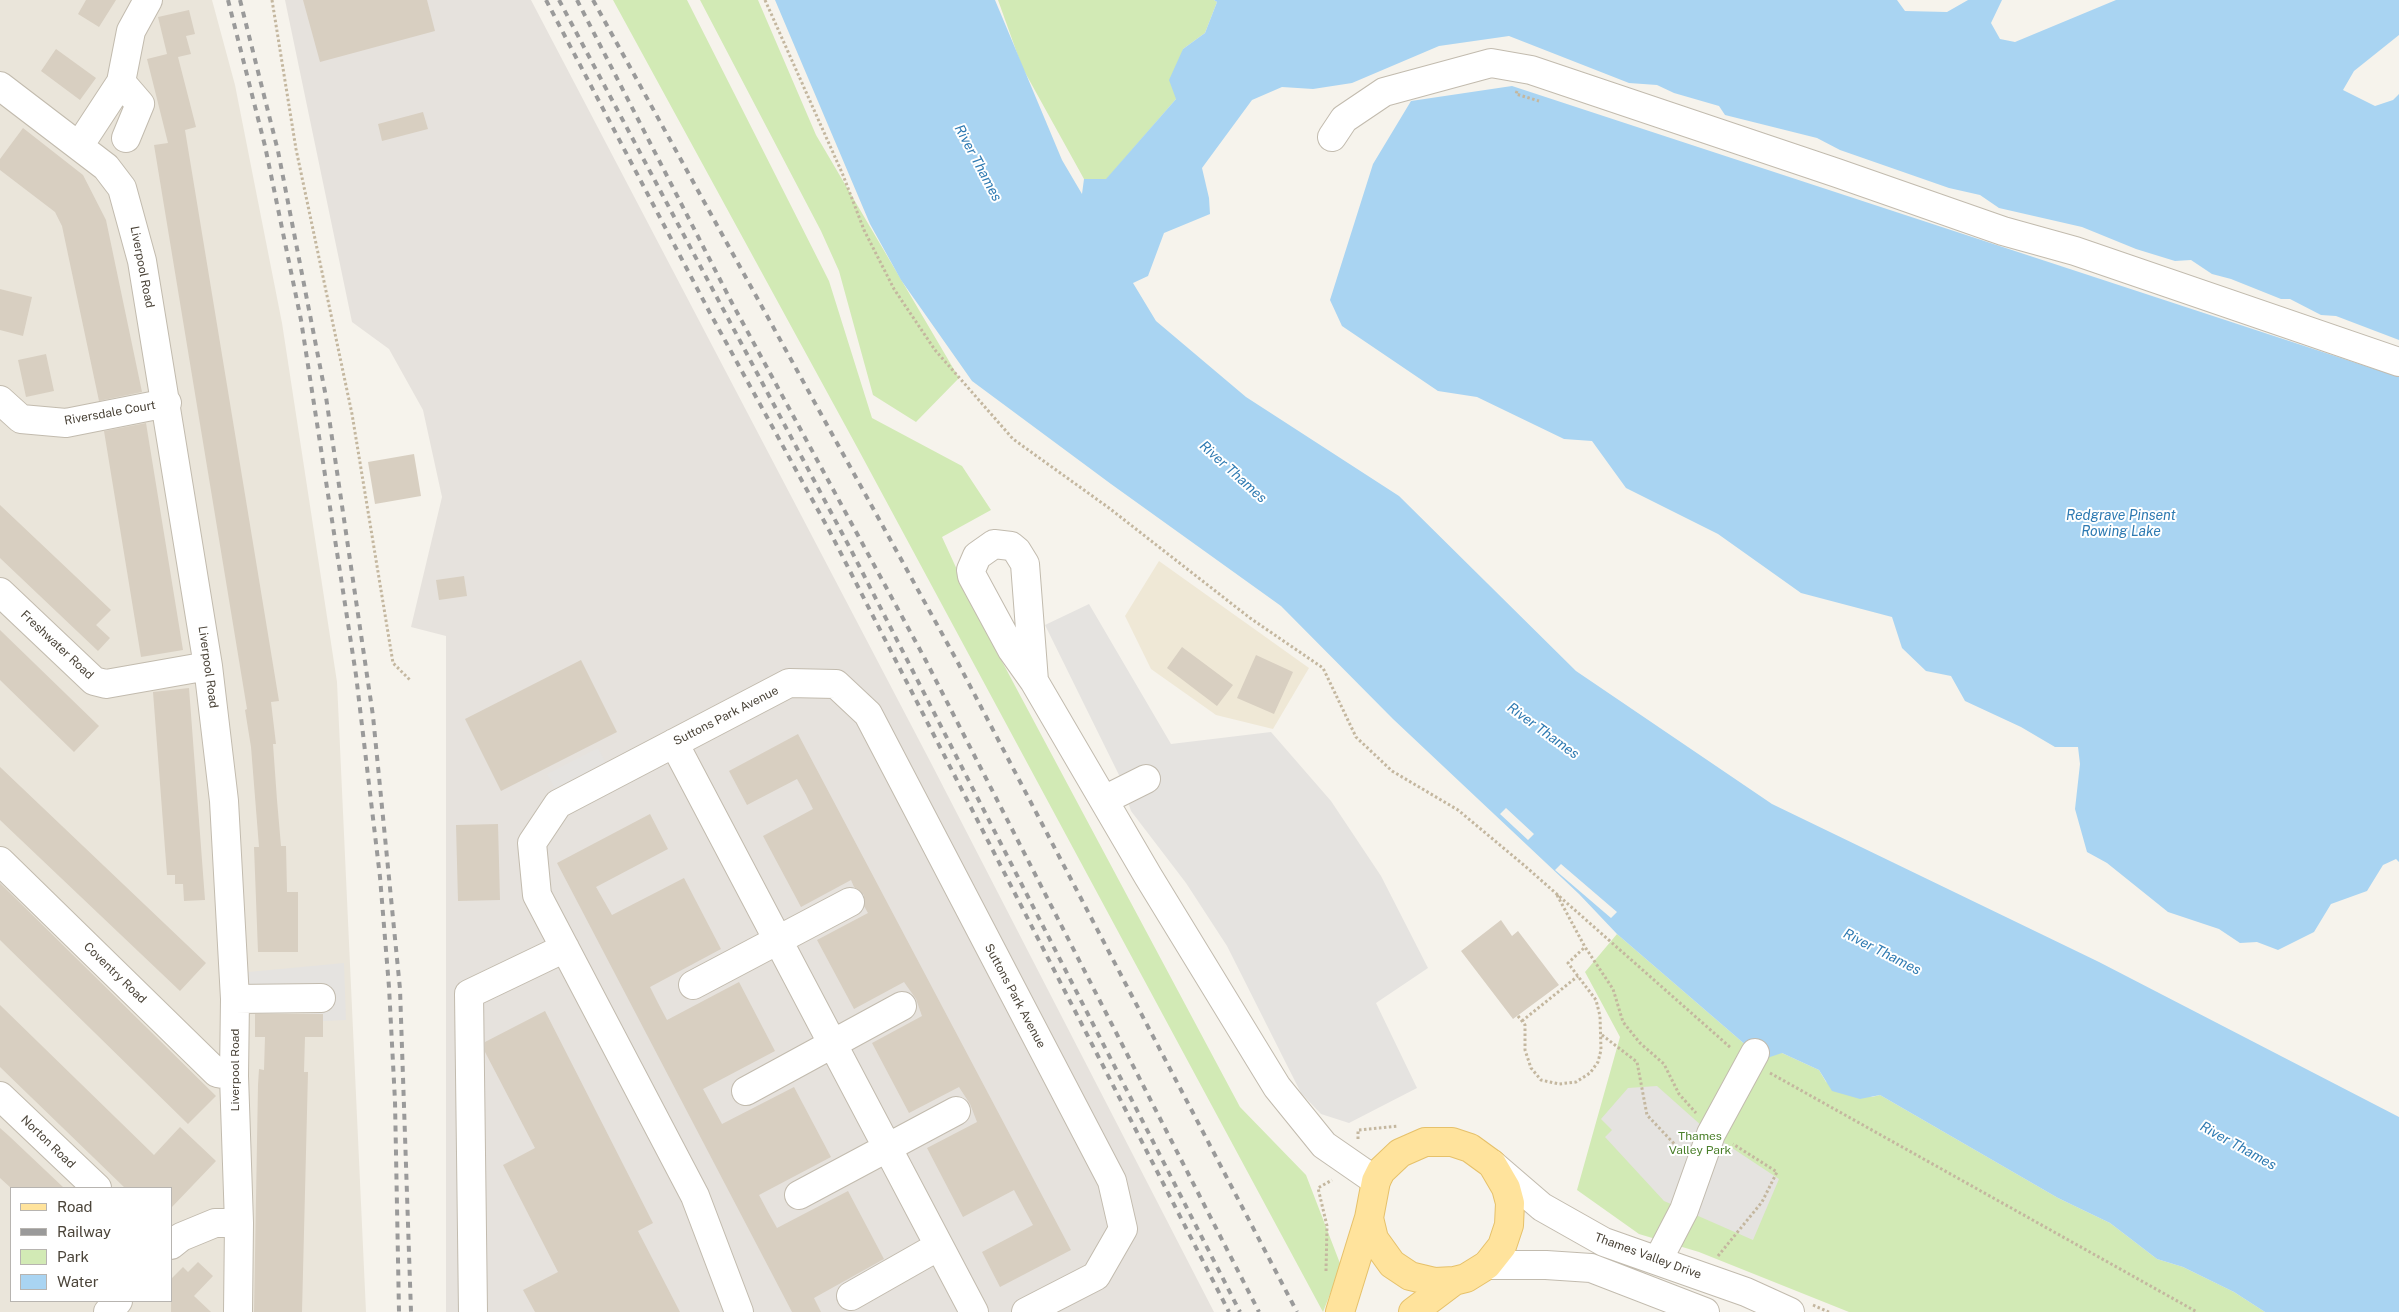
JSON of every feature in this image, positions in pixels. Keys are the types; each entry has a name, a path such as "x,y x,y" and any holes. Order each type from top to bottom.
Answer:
{"main road":[{"path":"1425,1142 1452,1142 1470,1148 1492,1164 1506,1188 1510,1203 1509,1226 1502,1246 1487,1265 1466,1278 1435,1282 1410,1276 1392,1264 1374,1239 1369,1218 1365,1174 1381,1171 1400,1153 1425,1142"},
{"path":"1340,1312 1369,1218"},
{"path":"1413,1312 1454,1281"}],"street":[{"path":"79,146 121,82 130,31 148,0"},
{"path":"1332,137 1344,119 1384,92 1491,63 1531,70 2003,231 2075,251 2399,362"},
{"path":"121,82 140,104 126,138"},
{"name":"Liverpool Road","path":"0,86 106,167 122,188 142,261 167,403 208,666 224,801 235,999 234,1076 238,1223 238,1312"},
{"name":"Riversdale Court","path":"0,400 20,419 66,423 167,403"},
{"name":"Freshwater Road","path":"0,592 94,680 106,684 208,666"},
{"path":"1034,681 1277,1087 1324,1145 1365,1174"},
{"name":"Suttons Park Avenue","path":"739,1312 695,1196 536,895 532,843 558,804 789,683 836,684 868,714 1112,1181 1123,1229 1096,1276 1026,1312"},
{"path":"674,743 974,1312"},
{"path":"1104,800 1146,779"},
{"name":"Coventry Road","path":"0,861 217,1073 234,1076"},
{"path":"693,985 850,902"},
{"path":"473,1312 468,994 565,948"},
{"path":"235,999 321,998"},
{"path":"746,1091 902,1006"},
{"path":"1658,1260 1684,1210 1710,1134 1752,1057"},
{"name":"Norton Road","path":"0,1096 96,1187"},
{"path":"800,1196 956,1111"},
{"name":"Thames Valley Drive","path":"1492,1164 1542,1207 1569,1224 1604,1242 1746,1292 1790,1312"},
{"path":"172,1244 181,1237 215,1223 238,1223"},
{"path":"851,1296 939,1246"},
{"path":"1487,1265 1546,1264 1591,1268 1705,1312"},
{"path":"108,1312 117,1302"}],"path":[{"path":"272,0 296,150 352,414 392,663 411,681"},
{"path":"765,0 843,175 864,230 894,289 935,350 1013,439 1109,508 1250,618 1323,668 1356,737 1392,771 1458,810 1555,892 1733,1050 1752,1057 2197,1312"},
{"path":"1555,892 1585,947 1613,990 1623,1022 1640,1043 1664,1064 1679,1094 1697,1114"},
{"path":"1518,1016 1525,1025 1524,1050 1531,1068 1541,1080 1559,1084 1576,1082 1590,1073 1598,1062 1602,1035 1596,1000 1568,963 1585,947"},
{"path":"1522,1021 1578,976"},
{"path":"1602,1035 1638,1062 1647,1115 1698,1169"},
{"path":"1325,1276 1327,1226 1318,1188 1365,1174 1358,1130 1406,1126"},
{"path":"1715,1260 1762,1202 1778,1172 1727,1140"}],"shaded area":[{"path":"0,0 212,0 235,85 282,323 337,682 366,1312 0,1312"},
{"path":"285,0 531,0 931,763 1214,1312 446,1312 446,636 411,627 442,497 423,410 389,349 352,322"},
{"path":"1159,561 1309,668 1273,729 1216,715 1151,669 1125,616"},
{"path":"1089,604 1171,744 1271,732 1331,801 1381,876 1428,968 1376,1003 1417,1088 1349,1123 1321,1114 1301,1093 1227,946 1186,883 1131,811 1119,775 1045,625"},
{"path":"598,748 608,767 557,793 547,774"},
{"path":"344,963 346,1020 323,1021 323,1014 248,1011 248,972"},
{"path":"1657,1086 1711,1134 1779,1179 1753,1240 1664,1201 1605,1137 1612,1130 1601,1119 1628,1088"}],"green space":[{"path":"613,0 687,0 829,281 872,418 962,466 991,510 942,537 982,624 1240,1107 1306,1175 1341,1266 1323,1312 857,447"},
{"path":"700,0 758,0 816,135 959,378 916,422 873,395 839,271 821,231"},
{"path":"998,0 1214,0 1217,2 1205,33 1183,49 1176,99 1106,180 1084,179 1022,67"},
{"name":"Thames Valley Park","path":"1617,934 1755,1053 1782,1053 1819,1070 1826,1082 1872,1097 1880,1095 2058,1198 2110,1223 2157,1259 2183,1267 2234,1292 2265,1312 1849,1312 1699,1252 1639,1234 1577,1190 1620,1037 1585,972"}],"water":[{"name":"River Thames","path":"775,0 995,0 1062,160 1082,194 1084,179 1106,179 1176,99 1169,80 1183,49 1205,33 1217,2 1214,0 1897,0 1905,11 1947,12 1968,0 2002,0 1991,23 2000,39 2015,42 2116,0 2399,0 2399,35 2354,71 2343,90 2375,106 2393,100 2399,94 2399,340 2336,316 2321,315 2290,299 2281,299 2231,279 2212,274 2191,260 2175,261 2136,249 2082,227 1999,208 1980,195 1949,188 1840,150 1817,138 1725,115 1719,106 1674,93 1657,85 1629,83 1509,36 1439,46 1352,83 1313,89 1282,87 1252,100 1202,168 1209,198 1210,214 1164,233 1148,276 1133,283 1156,321 1246,397 1399,496 1576,671 1772,804 2099,962 2399,1117 2399,1312 2265,1312 2234,1292 2183,1267 2157,1259 2110,1223 2058,1198 1880,1095 1860,1099 1832,1091 1819,1070 1782,1053 1764,1059 1755,1053 1617,934 1579,894 1393,719 1281,606 972,381 901,280 870,224"},
{"name":"Redgrave Pinsent Rowing Lake","path":"1512,86 2399,377 2399,862 2396,859 2383,865 2367,891 2331,904 2314,932 2278,950 2257,942 2240,943 2219,929 2168,912 2107,863 2087,852 2075,809 2080,764 2078,747 2055,747 2021,727 1965,701 1951,676 1926,671 1902,648 1892,617 1801,593 1718,534 1626,488 1592,441 1564,439 1477,397 1438,391 1342,326 1330,300 1373,164 1411,101"}],"pier":[{"path":"1506,808 1534,834 1528,840 1500,814"},
{"path":"1561,864 1617,912 1611,918 1555,870"}],"building":[{"path":"86,0 116,0 99,27 78,14"},
{"path":"303,0 427,0 435,31 320,62"},
{"path":"189,10 195,34 186,36 191,54 178,57 196,127 185,130 279,701 271,702 276,744 273,744 277,800 281,846 286,846 287,892 298,892 298,952 258,952 254,847 259,847 251,747 245,710 247,709 154,145 168,143 147,59 167,54 158,17"},
{"path":"56,49 96,78 80,100 41,71"},
{"path":"423,112 428,129 382,141 378,124"},
{"path":"23,128 83,175 106,220 142,392 99,401 62,226 55,212 0,170 0,159"},
{"path":"0,289 32,297 23,336 0,330"},
{"path":"46,354 54,391 26,397 18,360"},
{"path":"146,423 183,650 141,657 104,431"},
{"path":"414,454 421,496 375,504 368,462"},
{"path":"0,505 111,610 96,625 110,638 98,651 0,558"},
{"path":"464,576 467,596 439,600 436,580"},
{"path":"0,630 99,726 74,752 0,680"},
{"path":"1182,647 1233,685 1217,706 1167,668"},
{"path":"1256,655 1293,672 1274,714 1237,698"},
{"path":"581,660 617,732 501,791 465,719"},
{"path":"189,688 205,900 184,901 183,884 175,884 175,875 167,875 153,692"},
{"path":"798,734 1071,1250 1000,1287 982,1252 1033,1225 1014,1190 963,1217 927,1148 977,1122 970,1104 959,1087 909,1113 872,1043 922,1016 916,999 904,982 854,1009 817,940 868,913 864,906 864,895 854,887 851,880 801,907 763,836 813,809 806,795 797,779 747,805 729,771"},
{"path":"0,767 206,963 180,991 0,820"},
{"path":"650,814 668,849 596,887 612,915 684,878 721,949 650,987 658,1003 667,1020 739,982 775,1051 703,1089 722,1124 794,1087 831,1157 759,1195 777,1228 848,1191 884,1259 814,1298 821,1312 792,1312 557,863"},
{"path":"498,824 500,900 458,901 456,825"},
{"path":"0,883 216,1096 188,1124 0,940"},
{"path":"1501,920 1512,936 1518,931 1559,985 1513,1019 1461,951"},
{"path":"0,1005 154,1155 180,1127 216,1161 172,1207 172,1187 124,1187 0,1067"},
{"path":"545,1011 653,1223 638,1231 680,1312 535,1312 523,1290 558,1272 503,1165 535,1148 485,1052 485,1042"},
{"path":"255,1014 323,1014 323,1037 305,1037 304,1072 308,1072 302,1312 254,1312 258,1085 259,1069 264,1070 265,1037 255,1037"},
{"path":"0,1128 63,1187 10,1187 0,1178"},
{"path":"198,1262 213,1276 194,1296 211,1312 171,1312 172,1278 183,1267 188,1272"}],"railway":[{"path":"228,0 265,146 301,320 356,675 380,877 389,987 395,1101 399,1312"},
{"path":"240,0 278,151 326,397 373,716 400,989 411,1312"},
{"path":"546,0 710,313 830,532 1229,1312"},
{"path":"559,0 851,550 1240,1312"},
{"path":"577,0 732,303 925,659 1259,1312"},
{"path":"593,0 956,659 1297,1312"}]}
